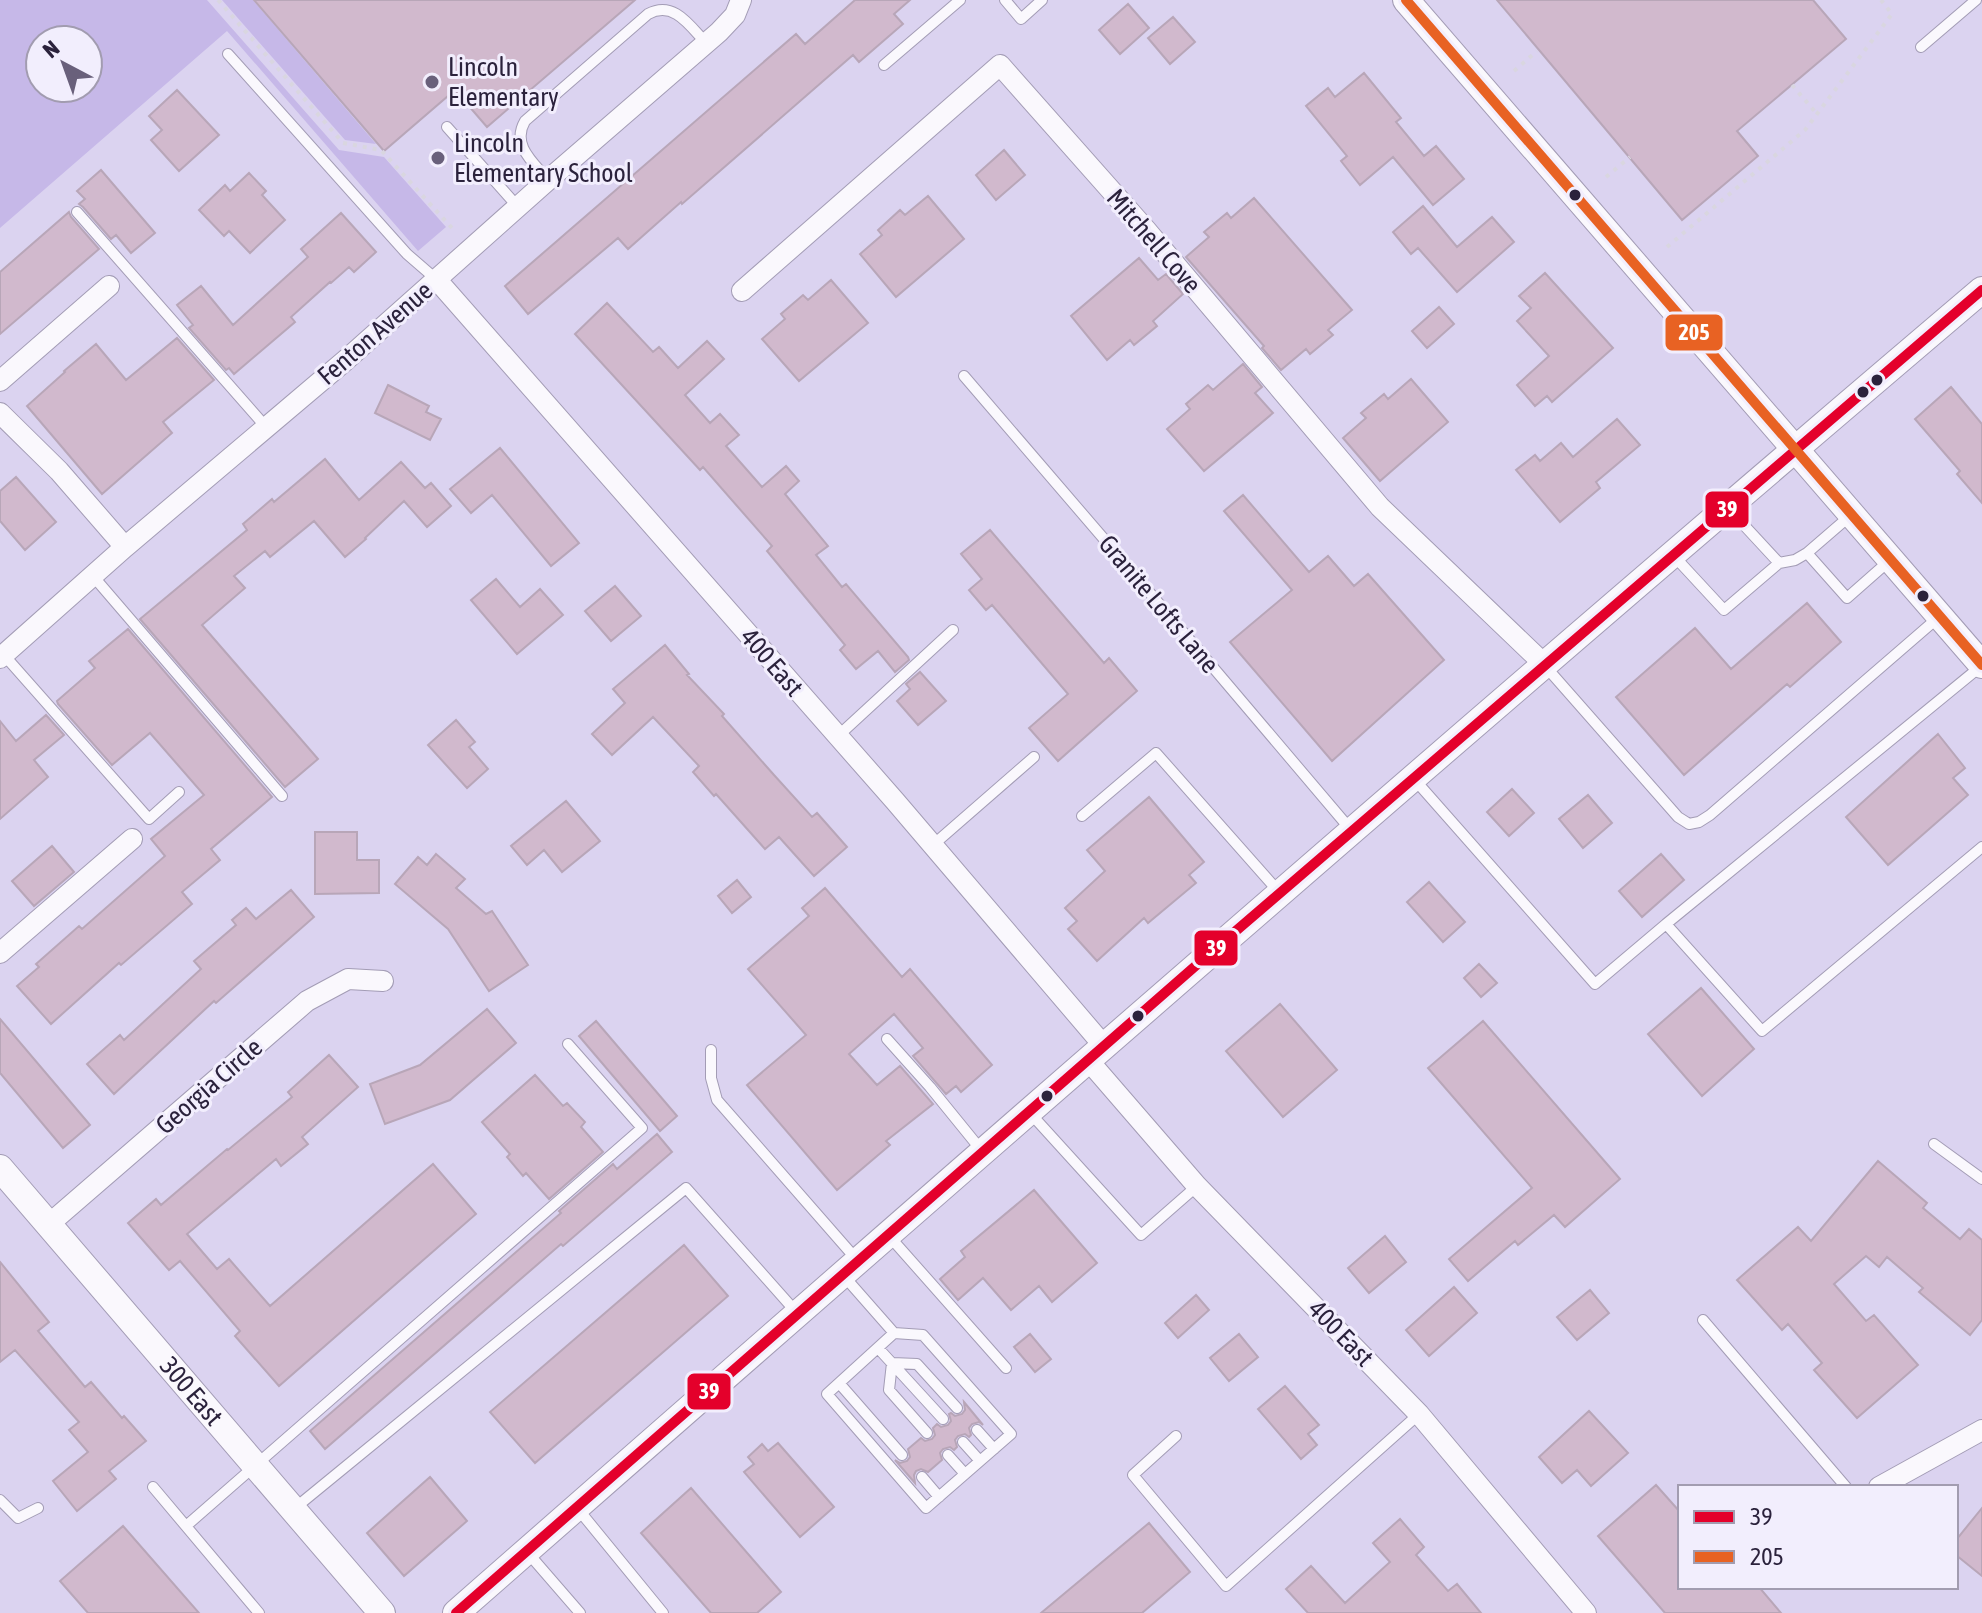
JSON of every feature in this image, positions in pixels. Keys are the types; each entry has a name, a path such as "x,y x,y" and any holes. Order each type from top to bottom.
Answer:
{"main road":[{"path":"1406,0 1982,666"},
{"path":"456,1613 1096,1053 1982,290"},
{"name":"300 East","path":"0,1168 382,1613"}],"street":[{"name":"Fenton Avenue","path":"2,657 719,32 735,15 741,0"},
{"name":"Mitchell Cove","path":"742,291 1000,65 1147,231 1380,507 1545,665"},
{"name":"400 East","path":"437,280 933,845 1197,1186 1419,1414 1586,1613"},
{"path":"0,381 109,286"},
{"path":"0,413 59,471 125,547"},
{"path":"0,953 132,839"},
{"name":"Georgia Circle","path":"48,1225 307,1001 348,979 383,981"},
{"path":"1883,1485 1982,1430"}],"lane":[{"path":"884,65 960,0"},
{"path":"1005,0 1021,19 1042,0"},
{"path":"1921,47 1976,0"},
{"path":"548,180 522,145 520,129 525,121 648,14 666,8 676,13 706,43"},
{"path":"228,54 407,254 437,280"},
{"path":"447,127 518,207"},
{"path":"77,212 266,427"},
{"name":"Granite Lofts Lane","path":"964,376 1352,832"},
{"path":"1728,507 1779,563"},
{"path":"1673,555 1724,610 1779,563 1795,560 1807,553 1851,515"},
{"path":"1807,553 1847,598 1891,560"},
{"path":"93,576 282,796"},
{"path":"1545,665 1678,817 1689,824 1710,815 1941,616"},
{"path":"838,736 953,630"},
{"path":"2,657 149,819 179,792"},
{"path":"1413,779 1595,984 1982,666"},
{"path":"1082,816 1156,753 1280,894"},
{"path":"933,845 1034,757"},
{"path":"1666,924 1762,1031 1982,847"},
{"path":"887,1039 983,1153"},
{"path":"186,1526 642,1128 568,1044"},
{"path":"711,1050 711,1078 717,1100 851,1268 894,1333"},
{"path":"1030,1112 1141,1235 1197,1186"},
{"path":"1934,1144 1982,1179"},
{"path":"294,1509 686,1188 798,1314"},
{"path":"888,1236 1006,1368"},
{"path":"1703,1320 1844,1485"},
{"path":"894,1333 923,1335 1011,1434 926,1508 827,1394 894,1333"},
{"path":"878,1348 943,1419"},
{"path":"892,1363 917,1364 957,1408"},
{"path":"892,1363 889,1390 927,1433"},
{"path":"839,1383 902,1455"},
{"path":"1176,1436 1133,1475 1226,1586 1419,1414"},
{"path":"977,1430 994,1449"},
{"path":"963,1442 980,1461"},
{"path":"948,1455 965,1474"},
{"path":"922,1477 939,1497"},
{"path":"153,1487 259,1613"},
{"path":"0,1500 18,1518 38,1508"},
{"path":"577,1507 663,1613"},
{"path":"526,1551 580,1613"}],"path":[{"path":"218,0 343,143 381,150 452,228"},
{"path":"1667,247 1805,130 1892,14 1881,0"},
{"path":"1514,71 1537,51"},
{"path":"1792,85 1817,114"},
{"path":"1606,177 1630,157"}],"shaded area":[{"path":"0,0 207,0 339,150 384,157 446,227 418,251 227,31 0,228"},
{"path":"222,0 253,0 376,144 345,140"}],"building":[{"name":"Lincoln Elementary","path":"254,0 635,0 487,127 455,90 384,151"},
{"path":"855,0 910,0 894,14 903,24 859,62 853,55 628,249 618,238 528,314 505,286 796,34 805,44"},
{"path":"1497,0 1813,0 1846,39 1737,131 1758,156 1682,220"},
{"path":"1128,4 1149,28 1120,54 1099,30"},
{"path":"1173,17 1195,42 1170,64 1148,38"},
{"path":"1364,73 1401,118 1396,122 1424,156 1436,146 1464,179 1433,205 1393,157 1360,185 1341,161 1347,156 1306,106 1328,88 1335,97"},
{"path":"177,90 219,135 179,171 151,140 162,130 149,116"},
{"path":"1004,150 1025,175 996,200 976,175"},
{"path":"101,170 155,233 131,253 116,235 111,239 79,204 85,199 77,191"},
{"path":"249,173 266,191 262,195 285,220 250,253 229,231 224,236 199,210 225,185 230,191"},
{"path":"928,196 964,239 896,297 860,254 882,235 878,230 900,210 905,215"},
{"path":"1254,198 1352,310 1328,330 1333,335 1310,354 1306,349 1281,370 1262,348 1264,346 1186,257 1209,237 1204,232 1227,213 1231,218"},
{"path":"1423,206 1457,247 1492,217 1514,242 1457,292 1418,248 1411,254 1393,232"},
{"path":"69,212 99,249 0,334 0,272"},
{"path":"341,213 376,252 354,272 349,267 330,282 291,317 295,322 234,374 229,368 226,370 189,328 193,325 177,305 201,286 233,325 308,257 301,249"},
{"path":"1139,258 1158,280 1166,274 1183,294 1153,321 1157,326 1134,345 1130,340 1107,360 1071,316"},
{"path":"1545,273 1613,348 1552,402 1547,396 1535,406 1517,385 1549,356 1517,321 1531,308 1519,296"},
{"path":"831,280 868,323 799,381 762,339 785,319 781,314 803,295 808,300"},
{"path":"607,303 653,352 659,347 678,368 707,341 724,359 685,395 710,423 720,414 739,435 726,446 762,487 786,466 799,481 785,494 828,546 816,555 842,587 846,584 908,657 909,660 895,672 878,651 856,669 840,650 845,645 767,551 772,546 703,467 700,470 575,334"},
{"path":"1439,307 1454,324 1427,348 1412,331"},
{"path":"177,338 214,380 163,422 172,433 102,494 27,406 96,344 126,380"},
{"path":"1243,364 1262,387 1255,393 1273,413 1204,471 1167,429 1190,409 1186,404 1208,385 1213,390"},
{"path":"1411,379 1448,422 1380,481 1343,438 1366,418 1361,413 1384,394 1388,399"},
{"path":"388,385 429,406 426,412 441,419 430,440 375,413"},
{"path":"1951,387 1982,424 1982,503 1957,474 1960,471 1915,419"},
{"path":"1617,419 1640,445 1596,482 1600,488 1560,522 1516,470 1535,455 1540,461 1561,443 1573,457"},
{"path":"500,448 579,543 551,566 492,495 471,513 450,489"},
{"path":"325,459 359,500 401,462 425,488 431,483 451,506 427,527 404,501 345,557 314,521 270,557 265,551 234,576 245,588 202,625 318,759 285,787 140,619 247,530 243,524"},
{"path":"16,477 56,522 25,550 0,521 0,491"},
{"path":"1243,495 1309,572 1328,556 1354,586 1368,574 1444,660 1332,761 1230,642 1292,590 1224,511"},
{"path":"990,530 1104,663 1109,658 1137,691 1058,761 1029,728 1068,694 992,605 986,610 969,590 982,579 961,554"},
{"path":"496,579 520,607 540,589 563,615 517,654 471,600"},
{"path":"615,586 641,616 611,641 585,611"},
{"path":"1807,603 1841,642 1790,687 1787,684 1684,775 1616,697 1695,628 1731,669"},
{"path":"128,629 272,797 211,849 220,860 182,892 192,904 51,1024 17,986 39,967 36,964 79,926 82,929 165,856 151,839 204,795 150,733 112,765 58,704 57,701 95,668 89,661"},
{"path":"665,645 687,675 774,775 812,817 817,813 847,847 814,876 779,837 765,849 693,772 699,766 653,717 612,755 592,734 625,703 613,689"},
{"path":"920,672 946,701 918,725 897,701 910,689 906,684"},
{"path":"46,715 64,735 34,760 48,777 0,819 0,721 16,741"},
{"path":"456,720 475,742 469,747 488,769 467,788 428,745"},
{"path":"1938,734 1965,768 1953,778 1968,795 1888,865 1846,817"},
{"path":"1512,789 1534,813 1509,836 1487,812"},
{"path":"1588,795 1612,823 1583,848 1559,819"},
{"path":"1149,797 1204,862 1189,875 1196,883 1148,923 1144,918 1097,961 1068,929 1077,921 1065,908 1105,871 1087,850"},
{"path":"566,801 600,841 562,872 544,850 527,865 511,846"},
{"path":"315,832 357,832 357,860 379,860 379,893 315,894"},
{"path":"52,846 74,872 34,906 12,881"},
{"path":"436,854 465,879 456,888 486,914 492,911 528,965 489,991 448,929 395,884 418,857 427,865"},
{"path":"1661,854 1684,880 1642,917 1619,891"},
{"path":"737,880 751,897 732,913 718,896"},
{"path":"1429,882 1465,922 1443,942 1407,902"},
{"path":"825,888 902,977 910,969 992,1065 961,1092 956,1086 946,1094 913,1056 923,1048 894,1014 849,1054 877,1085 900,1066 933,1104 886,1141 890,1145 837,1190 747,1085 806,1035 748,969 809,916 802,908"},
{"path":"291,890 314,917 216,1003 214,1001 114,1094 87,1064 120,1035 124,1040 201,969 194,961 236,925 232,920 246,908 256,919"},
{"path":"1479,964 1497,983 1481,997 1464,978"},
{"path":"1701,988 1754,1049 1702,1096 1648,1034"},
{"path":"1280,1004 1337,1070 1283,1117 1226,1051"},
{"path":"487,1009 516,1043 450,1100 385,1124 370,1084 420,1065"},
{"path":"0,1019 90,1125 63,1148 0,1073"},
{"path":"596,1021 677,1116 660,1131 579,1036"},
{"path":"1483,1021 1620,1179 1565,1227 1554,1215 1518,1245 1515,1241 1468,1281 1449,1259 1532,1188 1428,1068"},
{"path":"329,1055 358,1087 302,1137 308,1144 281,1166 276,1159 187,1234 217,1269 229,1259 270,1306 433,1164 476,1214 279,1386 235,1336 240,1331 180,1261 169,1270 128,1223 156,1199 161,1205 292,1097 288,1092"},
{"path":"535,1075 563,1106 567,1103 585,1122 581,1127 603,1152 549,1199 526,1173 523,1176 507,1157 510,1154 482,1122"},
{"path":"657,1134 672,1152 325,1449 310,1431 613,1164 617,1169"},
{"path":"1878,1161 1927,1203 1923,1208 1960,1239 1969,1229 1982,1240 1982,1320 1970,1335 1919,1292 1923,1288 1887,1257 1879,1267 1866,1256 1834,1284 1866,1321 1874,1315 1918,1365 1857,1418 1814,1370 1822,1363 1788,1324 1782,1330 1737,1280 1798,1227 1811,1241"},
{"path":"1034,1190 1097,1263 1052,1302 1039,1286 1011,1310 983,1278 958,1300 940,1279 965,1257 961,1251"},
{"path":"1385,1236 1406,1262 1369,1293 1348,1268"},
{"path":"684,1245 728,1296 535,1463 490,1412"},
{"path":"0,1262 49,1322 38,1331 85,1387 91,1382 146,1441 109,1471 116,1479 77,1511 53,1481 88,1452 69,1430 79,1422 15,1350 0,1362"},
{"path":"1454,1287 1477,1313 1429,1356 1406,1330"},
{"path":"1590,1290 1609,1313 1577,1340 1557,1317"},
{"path":"1196,1295 1209,1310 1178,1338 1165,1323"},
{"path":"1030,1334 1051,1359 1035,1372 1014,1347"},
{"path":"1239,1334 1258,1357 1229,1381 1210,1358"},
{"path":"1285,1386 1319,1425 1308,1434 1317,1445 1301,1459 1258,1409"},
{"path":"964,1402 983,1425 979,1422 972,1424 969,1428 971,1435 958,1436 955,1440 957,1447 954,1450 950,1447 943,1449 940,1453 942,1460 928,1472 921,1469 916,1471 915,1483 895,1460 900,1463 907,1461 910,1457 908,1449 921,1438 925,1441 932,1439 935,1435 933,1428 937,1424 941,1427 951,1421 949,1414 962,1414"},
{"path":"1589,1411 1628,1453 1591,1486 1577,1470 1562,1483 1539,1457"},
{"path":"778,1443 834,1507 800,1537 744,1472 754,1464 748,1457 762,1444 768,1451"},
{"path":"430,1477 467,1521 404,1576 367,1533"},
{"path":"1656,1485 1678,1510 1678,1589 1761,1589 1781,1613 1665,1613 1598,1536"},
{"path":"691,1488 781,1592 757,1613 711,1613 641,1533"},
{"path":"1982,1508 1982,1576 1958,1557 1958,1538"},
{"path":"1400,1519 1424,1547 1416,1555 1448,1591 1457,1584 1481,1613 1308,1613 1286,1589 1311,1566 1345,1603 1390,1562 1373,1543"},
{"path":"1149,1523 1190,1572 1142,1613 1041,1613"},
{"path":"123,1526 199,1613 88,1613 60,1581"}],"transit line":[{"name":"205","path":"1406,0 1982,665"},
{"name":"39","path":"456,1613 1216,948 1982,290"}],"place":[{"name":"Lincoln Elementary","path":"432,82"},
{"name":"Lincoln Elementary School","path":"438,158"}]}
